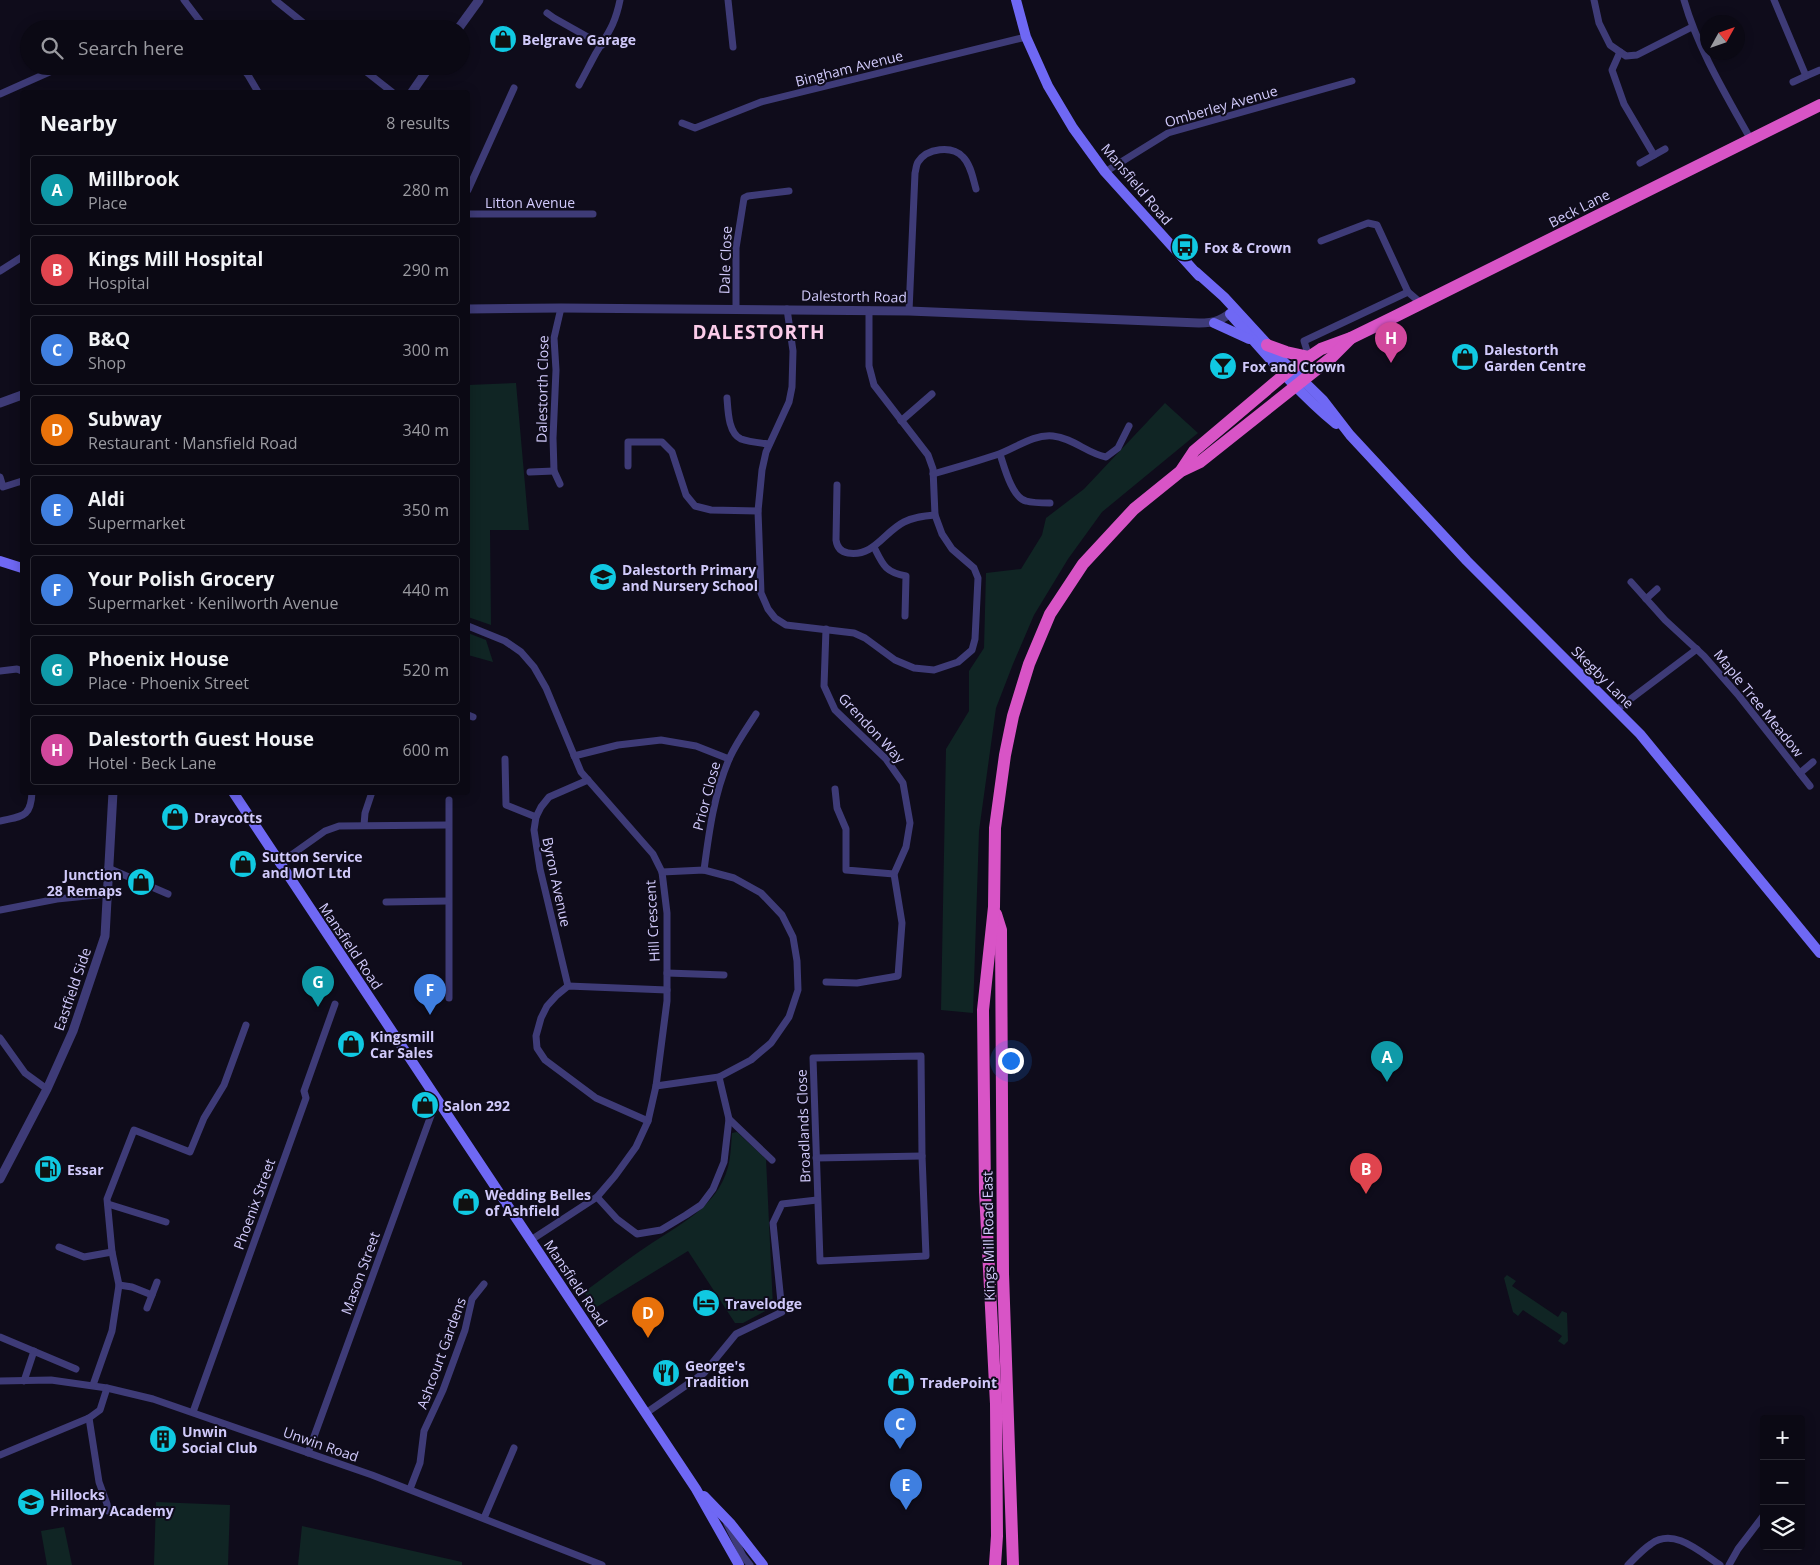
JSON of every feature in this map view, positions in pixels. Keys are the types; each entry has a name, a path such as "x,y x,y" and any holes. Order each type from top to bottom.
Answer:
{"highway":[{"name":"Beck Lane","path":"1287,372 1321,349 1351,338 1422,304 1820,105"},
{"name":"Beck Lane","path":"1298,383 1331,358 1351,338"},
{"path":"1262,344 1309,357"},
{"name":"Kings Mill Road East","path":"1181,471 1194,451 1287,372"},
{"name":"Kings Mill Road East","path":"995,1565 997,1536 996,1404 985,1192 983,1010 994,907 995,828 1005,755 1013,716 1029,664 1050,614 1083,564 1134,509 1181,471 1200,462 1298,383"},
{"name":"Kings Mill Road East","path":"994,907 1001,930 1003,1274 1013,1565"},
{"path":"1005,1565 1013,1542"}],"main road":[{"name":"Mansfield Road","path":"1016,0 1026,37 1048,86 1073,128 1105,172 1298,383"},
{"path":"1214,323 1262,344"},
{"name":"Skegby Lane","path":"1298,383 1323,400 1350,436 1467,561 1640,734 1820,953"},
{"path":"0,561 20,567"},
{"name":"Mansfield Road","path":"235,795 696,1489 739,1565"},
{"name":"Mansfield Road","path":"696,1489 721,1513 763,1565"}],"street":[{"path":"184,0 199,20"},
{"path":"275,0 300,20"},
{"path":"465,20 479,0"},
{"path":"579,85 609,34 620,0"},
{"path":"728,0 733,47"},
{"path":"1594,0 1600,23 1610,45 1626,56 1637,55 1692,27"},
{"path":"1684,0 1692,27 1751,140"},
{"path":"1774,0 1806,76"},
{"path":"547,13 602,45"},
{"name":"Bingham Avenue","path":"682,123 695,128 761,102 1026,37"},
{"path":"1620,52 1612,70 1624,104 1654,155"},
{"path":"1793,82 1820,70"},
{"path":"0,94 43,75"},
{"path":"248,75 257,90"},
{"path":"370,75 389,90"},
{"path":"413,90 424,75"},
{"name":"Omberley Avenue","path":"1105,172 1168,133 1352,81"},
{"path":"470,186 514,88"},
{"path":"1640,163 1665,149"},
{"path":"909,311 915,173 918,162 928,153 936,150 954,151 963,156 967,162 976,189"},
{"name":"Dale Close","path":"736,309 736,248 744,198 789,191"},
{"name":"Litton Avenue","path":"470,214 593,214"},
{"path":"1321,241 1368,222 1377,225 1408,292 1422,304"},
{"path":"0,272 20,258"},
{"path":"1309,357 1304,341 1408,292"},
{"name":"Dalestorth Close","path":"560,484 554,471 553,438 556,370 554,338 561,308"},
{"name":"Dalestorth Road","path":"470,309 869,310 1214,323"},
{"path":"788,309 793,351 792,387 789,402 769,444 762,470 758,511 761,593 768,609 786,625 796,628 826,629 854,633 865,638 895,660 914,668 934,670 958,662 972,650 975,639 978,578 974,568 952,549 942,534 935,515 933,474 928,455 874,385 868,366 869,310"},
{"path":"1214,323 1232,312"},
{"path":"901,421 932,394"},
{"path":"0,403 20,396"},
{"path":"727,398 731,426 737,436 741,439 769,444"},
{"path":"933,474 1000,454 1038,437 1054,436 1075,443 1097,456 1106,457 1118,448 1129,426"},
{"path":"628,466 628,442 662,442 672,452 686,495 695,506 710,510 758,511"},
{"path":"1000,454 1010,484 1021,499 1050,503"},
{"path":"530,472 554,471"},
{"path":"0,477 4,487 20,482"},
{"path":"837,485 837,545 844,552 853,554 874,547 903,522 912,518 935,515"},
{"path":"874,547 886,567 893,574 906,576 905,616"},
{"name":"Maple Tree Meadow","path":"1631,582 1688,643 1697,649 1739,696 1810,786"},
{"path":"1646,599 1657,589"},
{"name":"Hill Crescent","path":"470,627 505,641 521,652 534,667 546,688 581,772 653,854 662,872 666,913 667,990 663,1039 656,1086 648,1121 636,1147 597,1197 531,1240"},
{"name":"Grendon Way","path":"826,629 824,686 830,702 849,725 886,759 903,783 910,823 906,847 894,874"},
{"name":"Maple Tree Meadow","path":"1616,710 1697,649"},
{"path":"0,671 20,669"},
{"name":"Prior Close","path":"704,870 710,822 729,759 756,714"},
{"name":"Prior Close","path":"574,756 618,745 661,740 696,746 729,759"},
{"path":"505,759 506,805 536,818 541,807 549,797 588,780"},
{"name":"Maple Tree Meadow","path":"1800,773 1813,762"},
{"path":"826,982 858,983 898,976 902,923 894,874 846,870 846,829 837,808 835,788"},
{"path":"0,821 27,813 31,805 32,795"},
{"name":"Eastfield Side","path":"0,1178 3,1166 47,1089 73,1032 105,936 113,795"},
{"path":"364,825 365,812 371,795"},
{"path":"449,800 449,998"},
{"name":"Byron Avenue","path":"536,818 534,830 540,869 568,986"},
{"path":"280,863 325,831 339,826 448,826"},
{"path":"108,868 168,894"},
{"path":"656,1086 719,1077 752,1060 771,1043 789,1017 798,990 797,961 793,937 782,914 761,893 734,878 704,870 662,872"},
{"path":"0,910 57,899 108,894"},
{"path":"386,902 448,901"},
{"path":"667,973 724,975"},
{"path":"648,1121 596,1098 545,1060 537,1048 536,1036 541,1018 547,1006 568,986 667,990"},
{"name":"Phoenix Street","path":"193,1412 306,1098 304,1091 335,1004"},
{"path":"94,1385 112,1331 119,1285 112,1252 107,1198 134,1130 190,1152 204,1118 224,1085 246,1025"},
{"path":"0,1038 24,1073 47,1089"},
{"name":"Broadlands Close","path":"922,1056 922,1156 926,1256 820,1261 813,1058 922,1056"},
{"path":"597,1197 617,1220 637,1234 661,1230 701,1205 714,1189 724,1162 729,1119 719,1077"},
{"name":"Mason Street","path":"308,1453 433,1110 438,1103"},
{"path":"729,1119 772,1160"},
{"path":"816,1158 922,1156"},
{"path":"646,1413 704,1373 736,1334 782,1312 773,1223 782,1204 817,1200"},
{"path":"108,1204 166,1222"},
{"path":"59,1247 84,1257 112,1252"},
{"path":"147,1308 157,1282"},
{"name":"Ashcourt Gardens","path":"410,1489 420,1463 424,1431 446,1382 465,1330 472,1299 484,1284"},
{"path":"119,1285 132,1287 152,1295"},
{"path":"0,1337 76,1369"},
{"path":"24,1381 34,1351"},
{"name":"Unwin Road","path":"0,1382 51,1380 94,1385 193,1412 410,1489 602,1565"},
{"path":"0,1455 89,1418 100,1410 107,1388"},
{"path":"89,1418 99,1482 108,1511"},
{"path":"484,1518 514,1448"},
{"path":"721,1513 743,1556 750,1565"},
{"path":"1729,1565 1738,1549 1760,1521"},
{"path":"1628,1565 1651,1543 1662,1538 1675,1538 1720,1565"}],"green space":[{"path":"516,383 529,530 490,530 491,625 470,618 470,385"},
{"path":"1165,403 1198,433 1102,512 1068,559 1034,615 996,708 979,831 973,1013 941,1010 946,749 969,711 969,671 984,648 986,573 1021,569 1042,535 1046,518 1084,489"},
{"path":"470,634 486,640 493,662 470,656"},
{"path":"737,1132 766,1159 773,1307 743,1323 735,1323 688,1251 595,1308 584,1292 638,1252 683,1223 706,1205 715,1194 723,1181 728,1167 732,1133"},
{"path":"1507,1275 1516,1281 1512,1286 1558,1317 1562,1311 1567,1313 1568,1341 1564,1345 1558,1341 1562,1336 1523,1310 1518,1316 1513,1312 1504,1278"},
{"path":"156,1502 230,1505 228,1565 154,1565"},
{"path":"302,1526 462,1562 462,1565 298,1565"},
{"path":"64,1527 72,1565 47,1565 41,1531"}],"place":[{"name":"Belgrave Garage","path":"503,39"},
{"name":"Fox & Crown","path":"1185,247"},
{"name":"Dalestorth Garden Centre","path":"1465,357"},
{"name":"Dalestorth Guest House","path":"1391,363"},
{"name":"Fox and Crown","path":"1223,366"},
{"name":"Dalestorth Primary and Nursery School","path":"603,577"},
{"name":"Draycotts","path":"175,817"},
{"name":"Sutton Service and MOT Ltd","path":"243,864"},
{"name":"Junction 28 Remaps","path":"141,882"},
{"name":"Phoenix House","path":"318,1007"},
{"name":"Your Polish Grocery","path":"430,1015"},
{"name":"Kingsmill Car Sales","path":"351,1044"},
{"name":"Millbrook","path":"1387,1082"},
{"name":"Salon 292","path":"425,1105"},
{"name":"Essar","path":"48,1169"},
{"name":"Kings Mill Hospital","path":"1366,1194"},
{"name":"Wedding Belles of Ashfield","path":"466,1202"},
{"name":"Travelodge","path":"706,1303"},
{"name":"Subway","path":"648,1338"},
{"name":"George's Tradition","path":"666,1373"},
{"name":"TradePoint","path":"901,1382"},
{"name":"Unwin Social Club","path":"163,1439"},
{"name":"B&Q","path":"900,1449"},
{"name":"Hillocks Primary Academy","path":"31,1502"},
{"name":"Aldi","path":"906,1510"}],"district":[{"name":"DALESTORTH","path":"759,332"}]}
